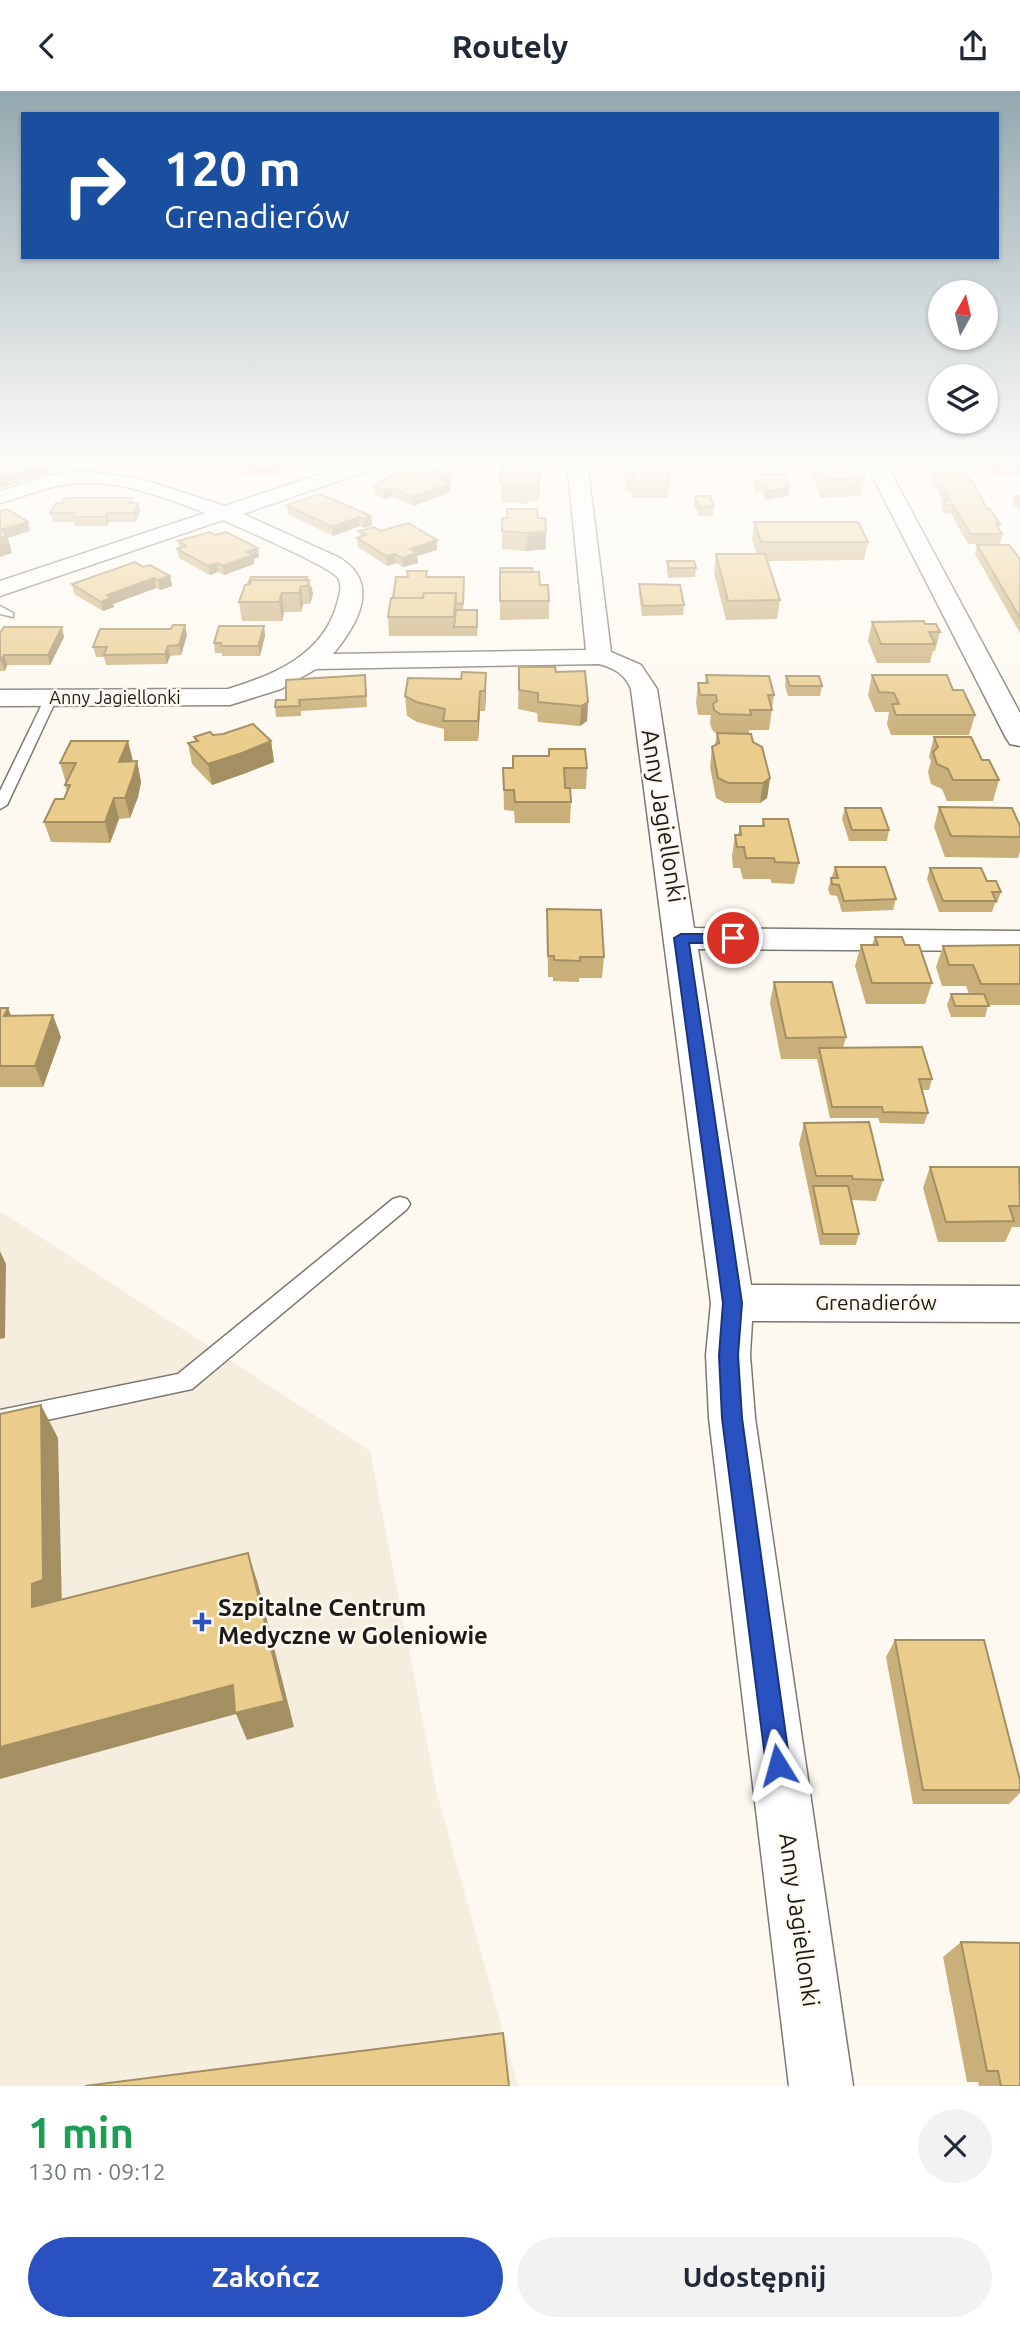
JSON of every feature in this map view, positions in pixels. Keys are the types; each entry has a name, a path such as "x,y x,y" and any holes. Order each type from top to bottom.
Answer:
{"street":[{"path":"0,589 99,555"},
{"path":"311,662 331,643 341,627 352,587 351,579 333,565 313,555"},
{"path":"588,555 599,657"},
{"path":"924,555 1020,739"},
{"name":"Anny Jagiellonki","path":"0,698 230,697 272,684 311,662 599,657 631,667 642,683 732,1303 728,1355 732,1418 821,2086"},
{"path":"681,938 1020,941"},
{"name":"Grenadierów","path":"732,1303 1020,1304"}],"lane":[{"path":"0,805 51,698"},
{"path":"0,1420 184,1381 400,1204"}],"shaded area":[{"name":"Szpitalne Centrum Medyczne w Goleniowie","path":"0,1211 370,1451 437,1793 518,2086 0,2086"}],"building":[{"path":"188,555 253,555 223,566 217,563 208,566"},
{"path":"716,555 765,555 780,600 728,601"},
{"path":"983,555 1017,555 1020,559 1020,618"},
{"path":"667,561 694,561 696,568 669,568"},
{"path":"135,562 143,567 150,565 170,576 158,580 154,578 107,595 111,598 101,602 72,584"},
{"path":"500,568 532,568 533,572 500,572"},
{"path":"407,571 427,571 426,577 464,577 463,604 456,603 456,593 424,593 423,598 393,598 396,577 408,577"},
{"path":"500,572 539,572 540,585 548,585 549,601 500,601"},
{"path":"251,577 307,577 306,580 251,580 248,584"},
{"path":"251,580 309,580 308,586 301,586 299,593 282,593 279,602 239,602 245,585 250,584"},
{"path":"639,584 680,585 684,605 643,606"},
{"path":"424,593 456,593 454,617 388,617 391,598 423,598"},
{"path":"456,610 477,610 477,627 454,627"},
{"path":"924,621 925,624 936,624 940,632 929,632 935,644 881,644 872,622"},
{"path":"173,625 185,625 179,645 168,646 165,654 104,655 107,647 93,647 100,629 171,629"},
{"path":"219,626 264,626 258,646 221,646 221,643 214,643"},
{"path":"4,627 62,627 48,655 4,655 0,660 0,633"},
{"path":"519,667 555,667 556,672 585,671 588,702 581,706 538,702 538,693 519,690"},
{"path":"462,672 486,673 485,691 480,691 478,721 443,721 445,709 416,702 405,696 408,678 461,679"},
{"path":"365,675 366,696 299,700 300,706 275,707 276,700 286,700 286,680"},
{"path":"706,675 769,676 774,695 768,695 772,710 750,710 751,715 720,714 714,710 716,695 700,695 698,683 708,683"},
{"path":"872,675 947,675 953,690 963,690 975,715 896,715 892,704 899,704 894,693 879,692"},
{"path":"786,676 819,676 822,686 790,686"},
{"path":"253,724 271,741 208,764 188,743 198,741 194,737 210,732 213,735 223,734"},
{"path":"717,733 751,734 753,742 762,747 770,778 763,783 728,783 718,778 712,747 719,743"},
{"path":"934,737 971,737 982,760 989,760 999,780 953,780 948,769 937,764 933,752 938,747"},
{"path":"71,741 128,741 119,762 137,761 125,798 114,798 105,822 44,822 55,799 64,799 70,785 65,785 76,763 60,763"},
{"path":"549,749 585,749 587,768 564,768 565,788 570,788 571,802 515,802 514,790 504,790 503,768 513,768 513,756 549,756"},
{"path":"939,807 1012,808 1020,826 1020,837 951,836"},
{"path":"845,808 881,808 889,830 852,830"},
{"path":"763,819 788,819 799,863 775,862 774,858 746,858 744,847 737,847 735,835 741,835 740,826 764,826"},
{"path":"835,867 885,867 896,899 844,901 839,885 832,884 831,878 838,878"},
{"path":"930,868 981,868 987,881 996,881 1001,892 992,892 996,901 943,901"},
{"path":"547,909 601,910 604,957 580,957 580,961 554,960 554,956 548,956"},
{"path":"875,937 902,937 905,945 919,945 932,983 872,983 861,945 878,945"},
{"path":"1020,945 1020,984 981,984 973,965 949,965 943,946"},
{"path":"774,982 832,982 846,1037 786,1038"},
{"path":"951,994 984,994 989,1006 955,1006"},
{"path":"0,1008 8,1008 4,1016 53,1015 35,1066 0,1066"},
{"path":"922,1047 932,1079 919,1079 928,1113 883,1112 882,1107 832,1107 819,1048"},
{"path":"869,1122 883,1180 853,1179 852,1176 816,1176 804,1123"},
{"path":"930,1167 1019,1167 1020,1206 1009,1206 1014,1221 946,1222"},
{"path":"813,1186 848,1186 859,1234 823,1234"},
{"path":"41,1405 43,1580 32,1584 32,1607 248,1553 284,1701 235,1713 233,1685 0,1747 0,1414"},
{"path":"895,1640 984,1640 1020,1780 1020,1790 923,1790"},
{"path":"961,1942 1020,1943 1020,2086 1001,2086 998,2071 987,2071"},
{"path":"503,2033 509,2086 85,2086"}],"place":[{"name":"Szpitalne Centrum Medyczne w Goleniowie","path":"202,1622"}],"route":[{"path":"733,938 681,938 732,1303 728,1355 732,1418 778,1765"}]}
